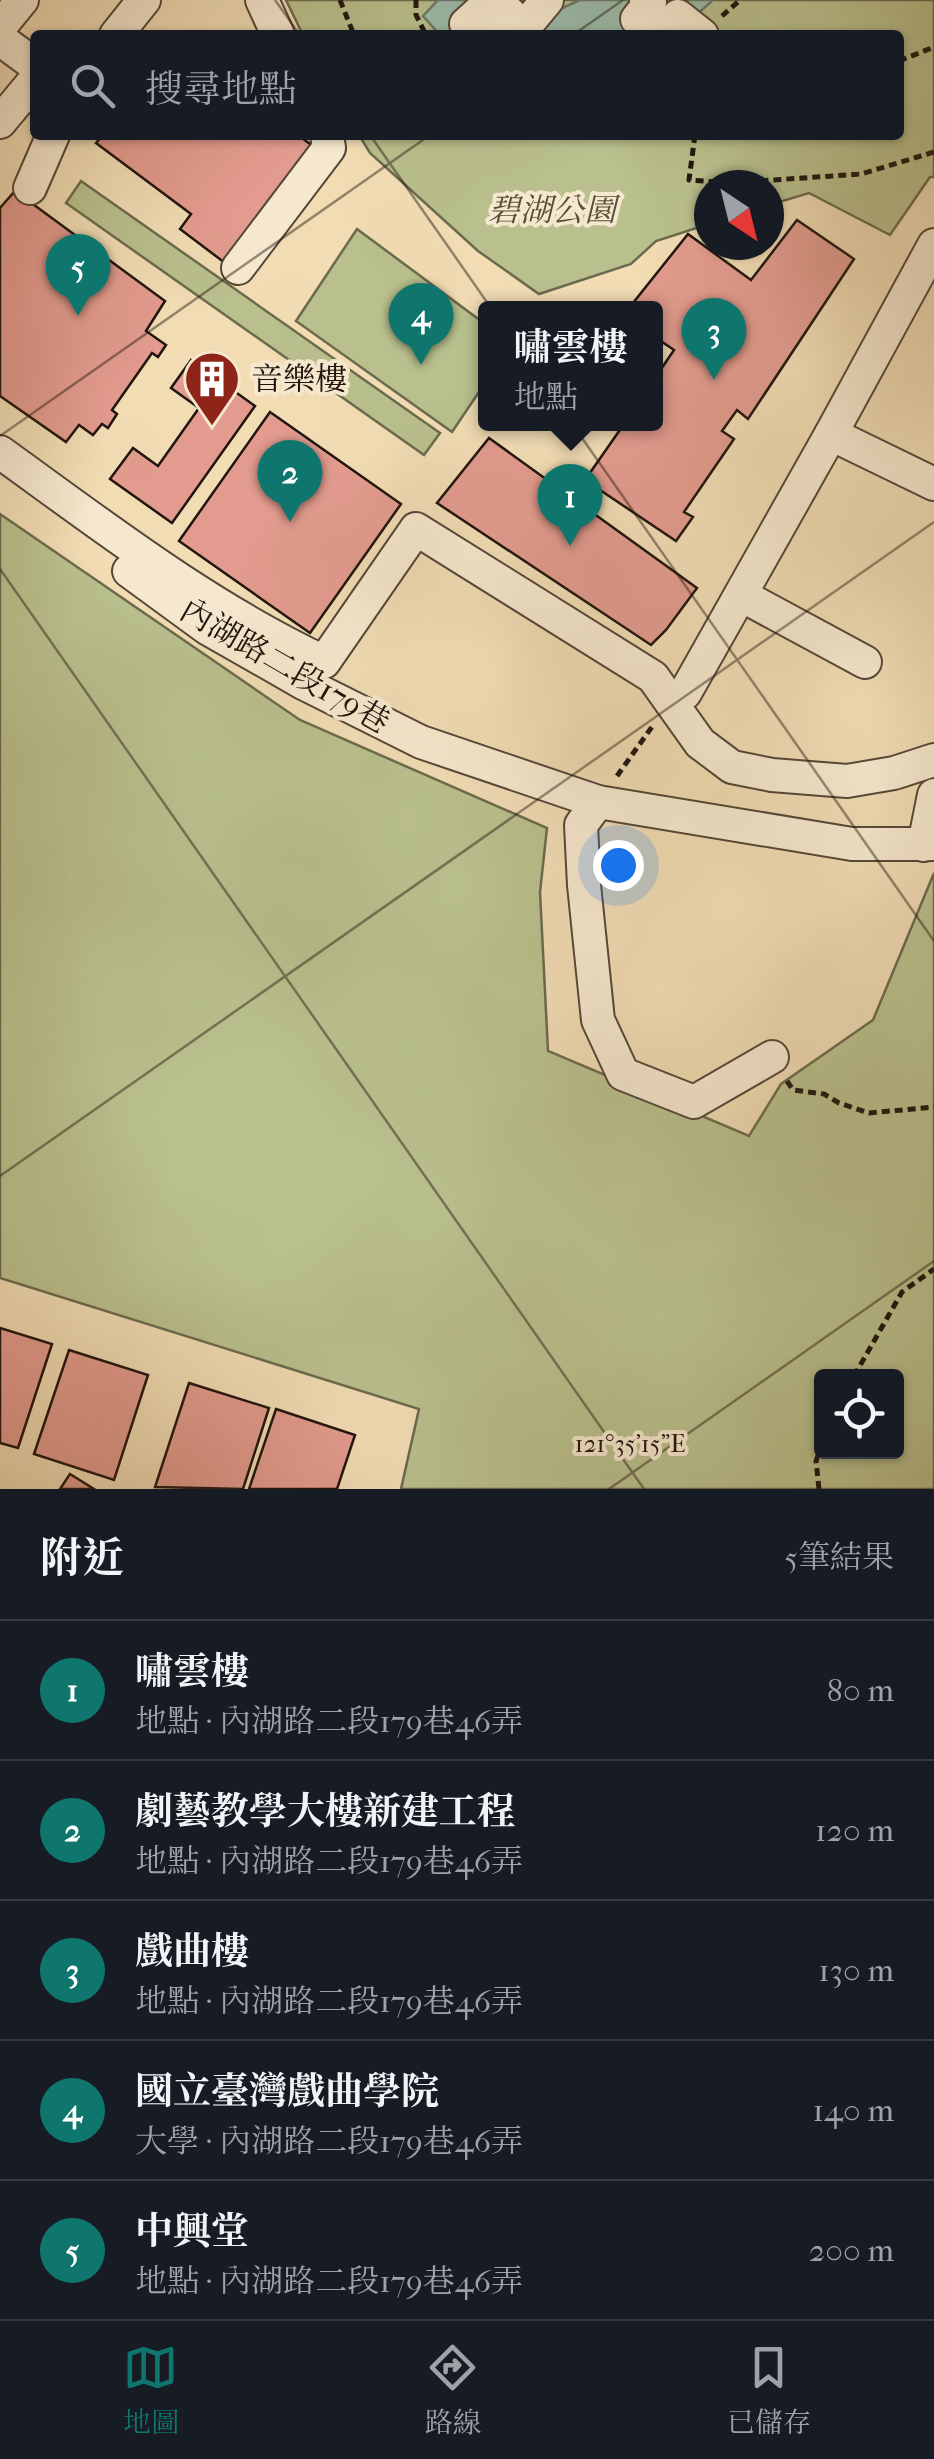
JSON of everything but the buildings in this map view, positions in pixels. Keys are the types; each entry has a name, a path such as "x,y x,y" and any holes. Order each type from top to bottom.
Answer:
{"street":[{"path":"0,26 22,0"},
{"path":"120,30 144,0"},
{"path":"262,0 276,30"},
{"path":"473,30 466,24 486,5 503,21 509,14 524,29 547,0"},
{"path":"646,0 650,3 638,20 653,30"},
{"path":"665,30 678,16 696,30"},
{"path":"0,39 30,60"},
{"path":"0,122 30,86"},
{"path":"30,188 51,140"},
{"path":"238,268 329,148 327,140"},
{"path":"670,702 684,692 742,595 929,265"},
{"path":"832,434 934,484"},
{"path":"0,452 156,565 286,644 324,662 416,528 653,677 700,743 732,767 772,775 847,780 894,773 934,760"},
{"name":"內湖路二段179巷","path":"0,475 206,628 304,684 421,742 598,802 852,844 929,845"},
{"path":"742,595 866,662"},
{"path":"929,845 934,795"},
{"path":"598,802 581,825 584,885 598,1020 623,1074 694,1102 772,1057"}],"path":[{"path":"340,0 352,30"},
{"path":"416,0 416,15 424,30"},
{"path":"904,60 934,47"},
{"path":"694,140 690,180 730,183 861,174 934,152"},
{"path":"598,802 670,702"},
{"path":"772,1057 793,1090 824,1094 870,1113 934,1107"},
{"path":"858,1369 902,1292 934,1270"},
{"path":"817,1459 819,1489"}],"green space":[{"name":"碧湖公園","path":"286,0 934,0 934,177 930,177 890,235 809,193 784,200 784,170 694,170 694,229 656,241 631,264 539,294 478,251 370,153 362,140 904,140 904,30 301,30"},
{"path":"81,181 440,433 424,455 66,203"},
{"path":"357,229 478,319 478,393 452,432 296,321"},
{"path":"0,514 300,720 547,828 540,892 548,1051 749,1136 781,1084 873,1020 934,873 934,1489 401,1489 419,1409 0,1278"}],"shaded area":[{"path":"438,0 547,0 558,10 580,0 713,0 680,30 436,30 423,16"}],"place":[{"name":"中興堂","path":"78,316"},
{"name":"國立臺灣戲曲學院","path":"421,365"},
{"name":"戲曲樓","path":"714,380"},
{"name":"音樂樓","path":"212,428"},
{"name":"劇藝教學大樓新建工程","path":"290,522"},
{"name":"嘯雲樓","path":"570,546"}]}
